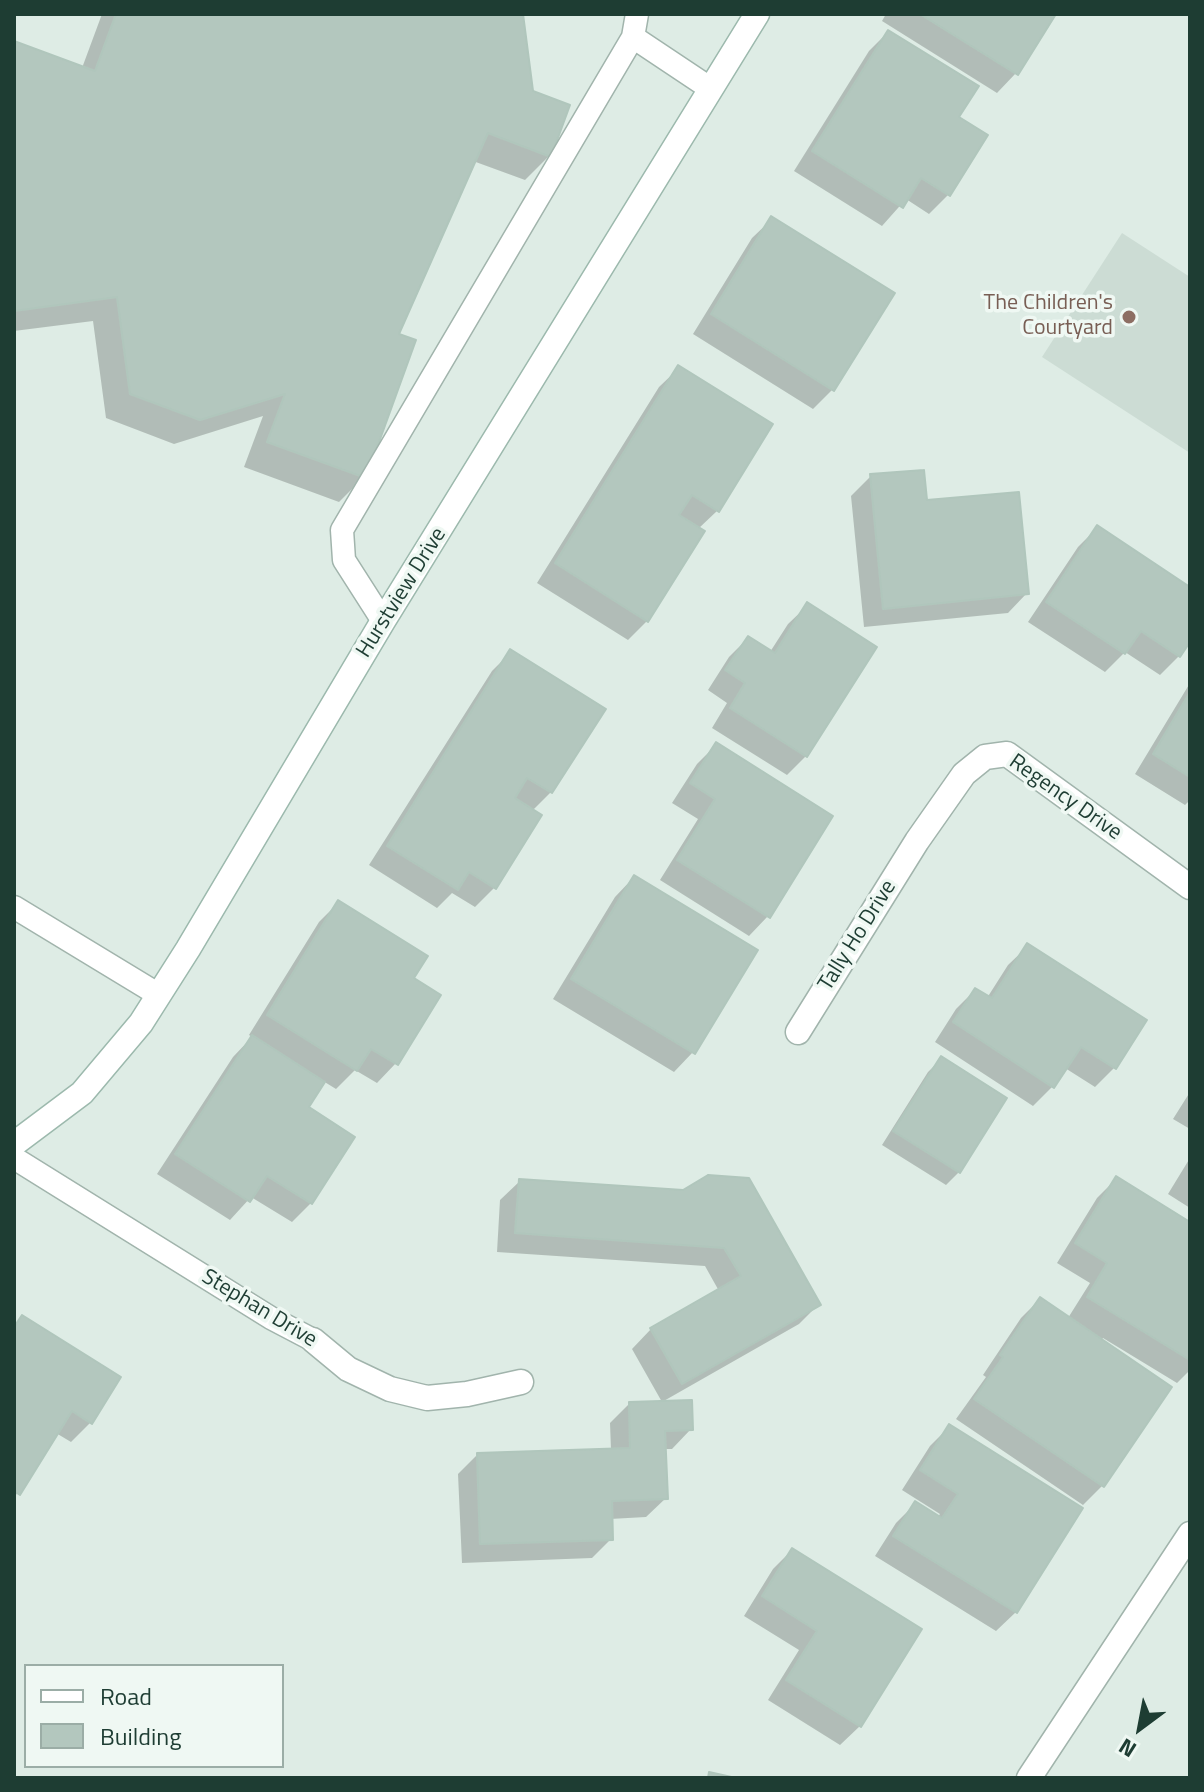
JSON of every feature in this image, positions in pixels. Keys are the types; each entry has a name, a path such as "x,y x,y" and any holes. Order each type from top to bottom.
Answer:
{"street":[{"name":"Hurstview Drive","path":"14,1144 82,1093 141,1023 383,621 757,14"},
{"name":"Regency Drive","path":"917,841 964,774 985,757 1007,754 1190,887"},
{"name":"Tally Ho Drive","path":"798,1032 917,841"},
{"name":"Stephan Drive","path":"313,1340 348,1369 390,1389 427,1398 467,1394 521,1382"},
{"path":"1029,1778 1190,1534"}],"lane":[{"path":"383,621 344,560 342,530 633,37 637,14"},
{"path":"633,37 711,89"},
{"path":"14,907 159,995"},
{"name":"Stephan Drive","path":"14,1158 271,1318 313,1340"}],"shaded area":[{"name":"The Children's Courtyard","path":"1122,233 1190,277 1190,453 1042,357"}],"building":[{"path":"116,14 523,14 533,91 570,105 551,157 488,133 399,334 416,340 366,478 267,442 285,394 200,420 130,394 117,297 14,311 14,41 95,71"},
{"path":"920,14 1056,14 1018,75"},
{"path":"888,30 979,86 959,117 988,135 950,196 921,178 903,208 812,151"},
{"path":"771,216 895,293 834,391 711,314"},
{"path":"678,365 773,424 719,512 692,495 679,515 705,531 648,622 555,563"},
{"path":"924,470 927,500 1019,492 1029,594 883,609 870,474"},
{"path":"1097,525 1190,587 1190,642 1180,657 1141,631 1125,654 1046,602"},
{"path":"807,602 877,647 807,757 730,708 745,683 725,670 748,636 775,653"},
{"path":"510,649 606,709 552,793 527,778 515,798 542,815 496,889 469,872 458,890 387,846"},
{"path":"1190,692 1190,777 1153,754"},
{"path":"716,742 833,816 770,918 677,860 715,799 690,783"},
{"path":"634,875 758,950 695,1054 571,979"},
{"path":"338,900 428,956 414,978 441,995 398,1065 371,1049 357,1071 267,1015"},
{"path":"1027,943 1147,1020 1116,1069 1081,1047 1054,1088 953,1022 975,988 992,998"},
{"path":"252,1035 325,1082 309,1107 355,1137 312,1204 267,1176 250,1202 175,1154"},
{"path":"941,1056 1007,1098 960,1173 893,1131"},
{"path":"708,1175 749,1178 821,1305 682,1384 650,1328 741,1276 724,1248 515,1233 519,1179 683,1190"},
{"path":"1116,1176 1190,1222 1190,1360 1087,1297 1107,1263 1075,1243"},
{"path":"1040,1297 1172,1387 1104,1487 974,1399"},
{"path":"22,1315 121,1377 92,1424 72,1411 20,1495 14,1491 14,1327"},
{"path":"692,1400 693,1430 665,1431 668,1499 612,1501 613,1540 480,1544 477,1453 630,1448 629,1402"},
{"path":"949,1424 1083,1508 1017,1613 893,1536 915,1501 942,1518 958,1494 920,1470"},
{"path":"792,1548 922,1629 861,1727 786,1680 817,1631 762,1596"},
{"path":"709,1772 736,1778 708,1778"}],"place":[{"name":"The Children's Courtyard","path":"1129,317"}]}
